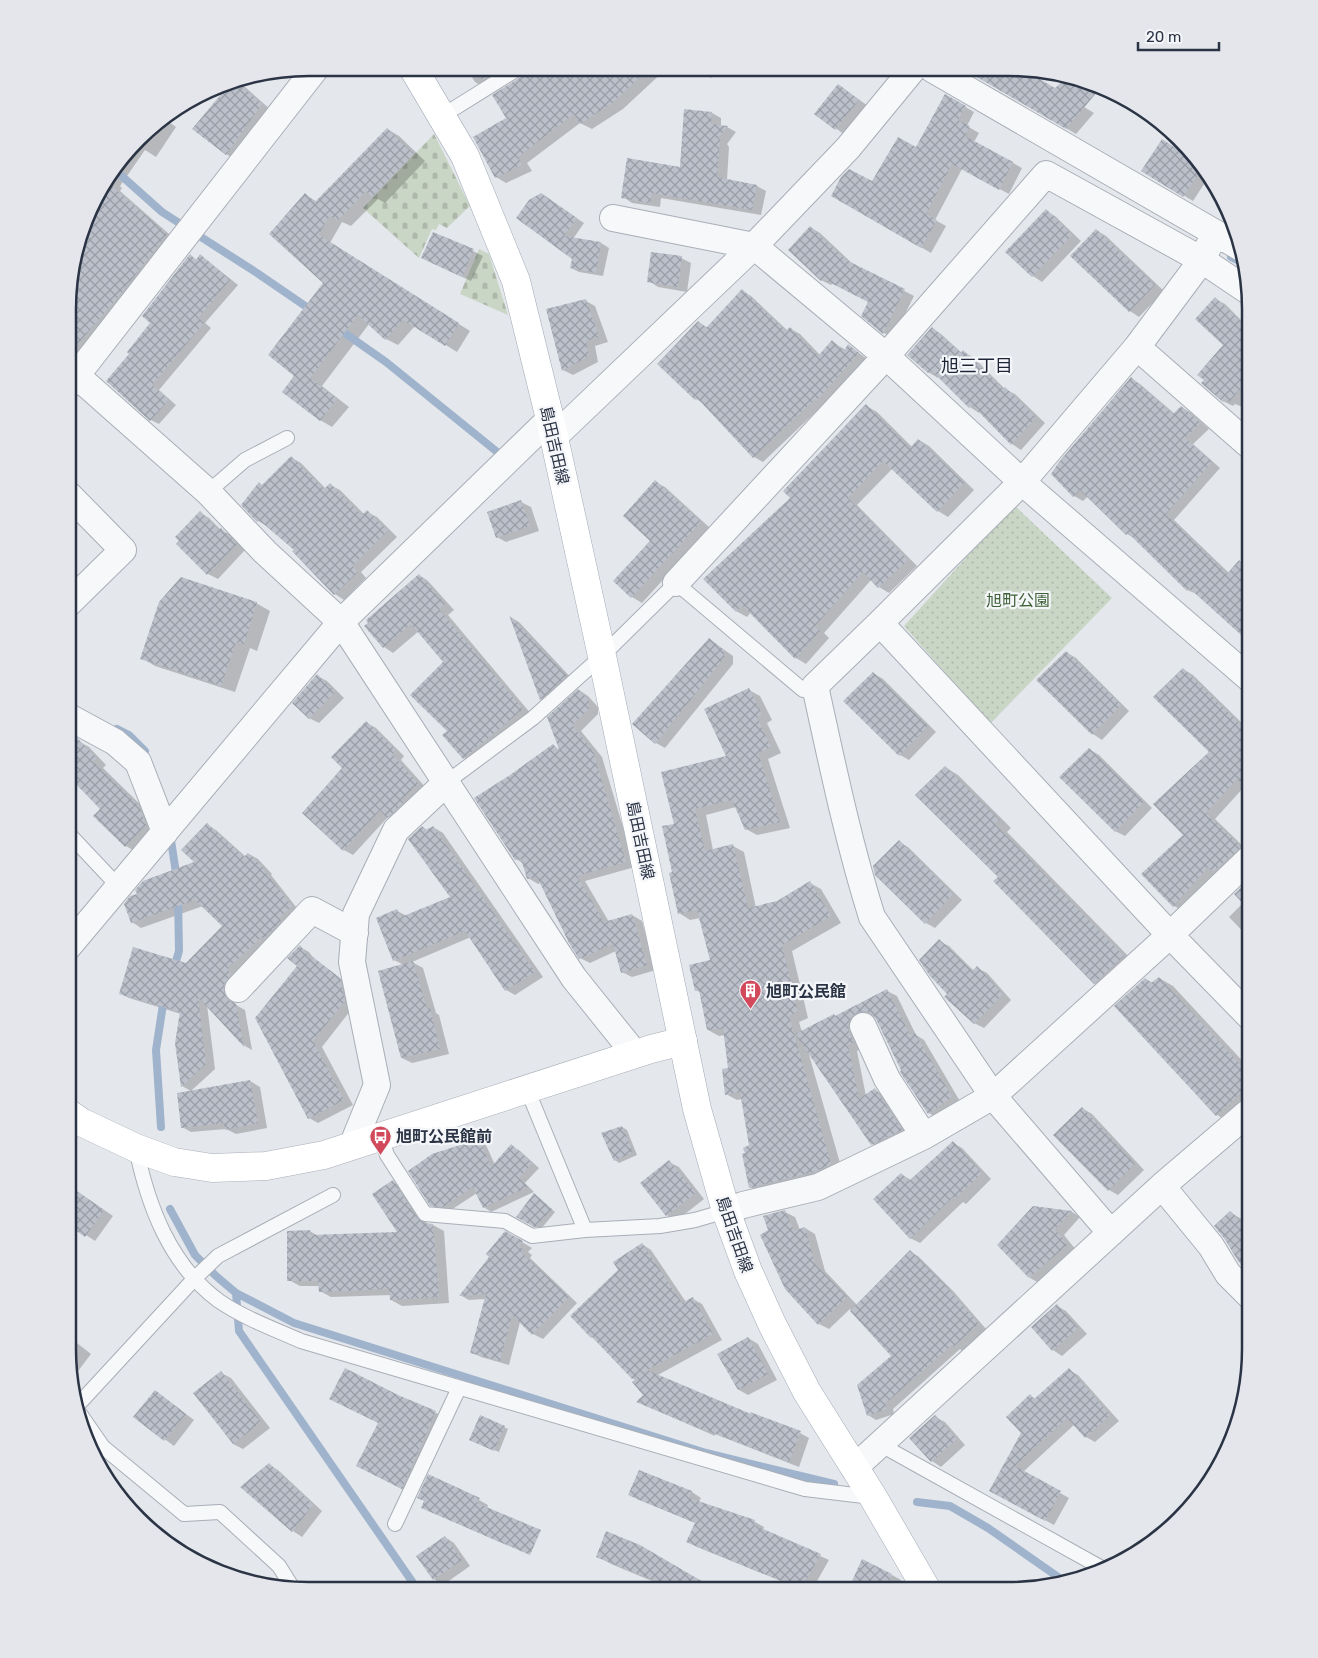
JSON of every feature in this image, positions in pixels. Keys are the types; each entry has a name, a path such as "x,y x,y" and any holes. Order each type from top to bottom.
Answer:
{"main road":[{"name":"島田吉田線","path":"418,76 465,156 516,281 552,428 602,656 682,1041 698,1109 726,1211 748,1270 772,1324 806,1392 873,1497 922,1582"},
{"path":"76,1118 136,1148 174,1162 212,1168 266,1166 324,1155 635,1054 682,1041"}],"street":[{"path":"76,372 310,76"},
{"path":"76,938 341,622 754,246 848,148 907,76"},
{"path":"944,76 1232,243"},
{"path":"676,584 886,356 1046,174 1202,260 1240,286"},
{"path":"613,218 754,246 886,356 1022,482 1242,672"},
{"path":"1111,1233 993,1096 872,916 862,884 832,763 815,686 1022,482 1137,347 1202,260 1215,233"},
{"path":"1137,347 1242,439"},
{"path":"76,380 208,492 264,552 341,622 574,978 635,1054"},
{"path":"76,502 123,550 76,596"},
{"path":"880,623 1170,935 1242,1009"},
{"path":"76,721 115,742 138,762 164,832"},
{"path":"352,1146 377,1085 352,962 356,914 396,830 447,782"},
{"path":"726,1211 743,1205 818,1187 924,1136 993,1096 1170,935 1242,866"},
{"path":"238,989 312,910 355,933"},
{"path":"863,1026 887,1079 924,1136"},
{"path":"854,1468 1162,1186 1242,1118"},
{"path":"1162,1186 1211,1246 1228,1274 1242,1288"}],"lane":[{"path":"442,116 506,76"},
{"path":"208,492 245,460 287,438"},
{"path":"447,782 533,718 602,656 676,584 803,690 815,686"},
{"path":"76,842 119,887"},
{"path":"527,1089 585,1230"},
{"path":"382,1137 387,1155 425,1214 505,1221 532,1236 585,1230 660,1226 695,1220 726,1211"},
{"path":"136,1148 141,1174 156,1218 170,1246 185,1269 219,1301 254,1320 301,1341 805,1489 873,1497"},
{"path":"82,1401 195,1278 218,1256 333,1195"},
{"path":"395,1524 459,1388"},
{"path":"91,1430 103,1447 184,1514 220,1512 279,1566 288,1581"},
{"path":"881,1445 1096,1565"}],"green space":[{"path":"434,134 470,206 447,228 439,224 436,230 432,229 419,258 363,208"},
{"path":"479,249 489,254 508,315 460,294"},
{"name":"旭町公園","path":"1014,505 1112,598 990,724 904,626"}],"building":[{"path":"480,76 489,76 482,80"},
{"path":"522,76 641,76 612,103 580,124 574,114 518,157 522,165 495,178 473,137 506,118 492,95"},
{"path":"975,76 1038,78 1055,88 1061,82 1096,93 1066,129"},
{"path":"838,84 859,100 835,130 814,114"},
{"path":"242,86 262,104 226,155 192,129 222,93"},
{"path":"945,94 966,106 958,120 970,126 965,136 1013,162 999,190 952,164 926,214 937,220 921,248 831,196 841,177 849,169 872,181 898,137 916,147"},
{"path":"684,109 712,112 711,124 728,126 718,138 720,140 717,177 757,185 752,210 652,193 650,203 621,198 627,158 680,167"},
{"path":"387,128 414,154 372,197 366,191 338,220 329,216 319,235 459,323 445,346 403,320 385,340 358,315 310,378 337,399 320,421 282,392 294,376 268,355 323,283 269,234 305,193 315,202"},
{"path":"1162,139 1176,148 1198,174 1183,197 1141,171"},
{"path":"112,186 167,234 118,297 76,346 78,279 84,249 100,206"},
{"path":"541,193 577,218 564,236 601,242 596,273 570,268 572,259 516,218 529,200"},
{"path":"1046,209 1072,235 1032,277 1005,252"},
{"path":"810,226 846,260 905,289 883,334 861,316 868,302 823,279 821,281 788,250"},
{"path":"1096,229 1155,285 1129,312 1070,256"},
{"path":"433,232 474,249 462,277 421,258"},
{"path":"651,252 682,256 678,287 647,282"},
{"path":"190,254 196,260 200,254 230,280 198,318 204,323 152,385 169,400 150,421 106,381 129,354 127,352 150,323 142,316"},
{"path":"742,289 786,331 790,327 818,356 832,340 844,351 848,344 859,353 816,401 815,399 753,458 697,398 695,400 657,364 698,321 706,328"},
{"path":"1215,297 1242,322 1242,387 1229,402 1226,399 1223,402 1201,383 1204,380 1197,375 1223,345 1195,319"},
{"path":"586,299 599,337 586,341 589,356 562,371 546,309"},
{"path":"932,327 961,353 963,350 1003,389 1005,387 1036,417 1011,445 972,405 969,408 931,370 928,373 907,355"},
{"path":"1131,377 1173,414 1181,406 1201,423 1185,438 1212,462 1166,514 1227,574 1239,560 1242,563 1242,636 1189,588 1187,591 1128,533 1126,535 1080,490 1073,497 1051,474"},
{"path":"866,404 910,448 918,439 964,483 937,512 883,461 848,498 908,560 878,588 863,572 815,626 820,631 795,659 742,605 736,612 703,579 790,498 783,491"},
{"path":"291,456 324,489 330,483 362,515 367,510 388,531 352,566 358,572 334,595 292,551 294,550 259,520 257,522 241,505 259,482 262,485"},
{"path":"655,480 701,522 631,598 613,581 650,541 623,516"},
{"path":"521,500 530,526 496,538 487,512"},
{"path":"200,511 219,530 221,528 237,544 207,575 176,544 179,541 175,537"},
{"path":"419,574 445,604 439,609 523,709 463,759 442,735 447,731 410,695 443,662 411,624 383,648 364,626 368,623 366,620"},
{"path":"181,577 257,602 244,644 236,642 221,686 140,659 159,602"},
{"path":"509,615 567,676 540,700"},
{"path":"709,638 724,650 724,658 655,744 632,724"},
{"path":"1066,651 1121,705 1092,735 1036,680"},
{"path":"1183,668 1242,726 1242,785 1237,779 1206,813 1241,847 1213,872 1208,867 1173,907 1141,874 1183,835 1153,804 1209,752 1153,697"},
{"path":"873,672 928,726 899,756 843,701"},
{"path":"317,674 335,692 309,719 292,703"},
{"path":"749,688 762,714 757,717 771,747 758,753 780,822 745,830 732,800 695,809 705,851 733,844 748,908 777,901 810,881 831,916 782,945 798,1012 789,1016 831,1164 817,1171 749,1188 742,1154 745,1153 743,1148 749,1145 740,1092 725,1095 722,1069 728,1068 723,1029 707,1030 699,990 695,991 689,965 710,960 697,910 678,914 669,873 672,872 662,826 674,824 661,772 726,756 704,709"},
{"path":"578,689 589,700 589,709 572,725 593,751 626,862 577,876 604,922 632,914 647,965 621,973 613,944 579,959 569,943 537,877 527,879 521,859 515,860 474,798 553,744 560,752 547,717"},
{"path":"366,721 396,750 392,754 419,784 401,800 403,803 387,818 380,810 343,851 302,813 342,768 331,757"},
{"path":"76,738 97,758 93,761 139,806 146,825 125,847 93,816 100,809 76,784"},
{"path":"1089,748 1144,802 1115,832 1059,777"},
{"path":"945,766 1000,820 995,824 1124,956 1094,984 993,881 998,877 915,795"},
{"path":"207,823 244,857 248,853 264,868 292,906 279,918 281,921 264,939 261,937 235,962 229,965 228,970 231,975 224,985 224,993 228,1000 236,1004 244,1047 198,997 206,1064 181,1087 175,1043 180,1012 119,994 133,947 186,963 222,926 195,900 131,923 124,904 130,896 137,894 135,890 143,881 194,862 181,850"},
{"path":"422,826 426,830 433,826 535,972 505,991 465,931 393,961 376,918 397,909 401,917 450,897 408,839"},
{"path":"899,840 953,894 925,924 875,875 873,866"},
{"path":"1242,886 1242,902 1234,894"},
{"path":"939,939 972,971 977,966 1003,994 974,1024 944,997 947,994 930,976 919,960"},
{"path":"300,945 311,960 313,957 340,978 345,1001 313,1041 344,1100 308,1119 255,1018 297,966 287,958"},
{"path":"413,961 427,1009 430,1008 440,1049 401,1058 378,971"},
{"path":"1159,977 1242,1066 1242,1092 1216,1116 1114,1006 1145,978 1151,983"},
{"path":"887,989 910,1035 915,1033 952,1097 928,1114 900,1072 901,1070 876,1019 865,1011 856,1013 848,1024 849,1032 854,1042 848,1045 859,1099 875,1088 902,1130 871,1145 795,1034"},
{"path":"250,1080 258,1123 225,1130 224,1123 181,1128 177,1093"},
{"path":"1082,1107 1135,1164 1108,1191 1053,1135"},
{"path":"622,1126 633,1152 614,1161 601,1133"},
{"path":"479,1139 491,1167 511,1144 532,1163 519,1178 528,1187 483,1208 473,1187 443,1207 430,1206 408,1171 432,1154"},
{"path":"953,1141 982,1173 955,1199 953,1197 910,1239 873,1199 901,1173 909,1181"},
{"path":"669,1160 696,1193 666,1216 640,1183"},
{"path":"393,1180 418,1219 424,1223 433,1224 439,1297 390,1300 389,1289 319,1292 318,1281 287,1281 287,1231 310,1230 310,1235 397,1232 372,1194"},
{"path":"76,1191 104,1210 85,1237 76,1231"},
{"path":"534,1193 552,1209 536,1227 516,1217"},
{"path":"1033,1206 1072,1211 1055,1229 1067,1245 1029,1278 997,1245"},
{"path":"785,1210 794,1231 805,1227 815,1264 847,1297 818,1325 785,1289 760,1235 768,1230 763,1216"},
{"path":"1230,1211 1242,1222 1242,1265 1224,1238 1214,1226"},
{"path":"505,1231 523,1241 519,1246 523,1249 521,1252 569,1297 532,1335 512,1315 500,1361 470,1353 486,1294 459,1296 489,1257 486,1254"},
{"path":"642,1243 682,1303 693,1297 713,1334 647,1370 751,1414 750,1412 801,1431 789,1462 705,1431 636,1402 643,1395 632,1382 641,1374 632,1379 570,1316 618,1270 613,1262"},
{"path":"910,1250 946,1286 979,1324 953,1347 952,1345 885,1404 887,1409 867,1416 857,1385 891,1356 850,1311"},
{"path":"1057,1304 1078,1328 1052,1351 1031,1327"},
{"path":"748,1337 768,1374 738,1390 717,1354"},
{"path":"345,1368 398,1395 436,1411 402,1489 356,1466 378,1423 329,1399"},
{"path":"1069,1368 1110,1415 1085,1438 1067,1418 1015,1466 1061,1491 1045,1521 989,1491 1021,1433 1006,1417 1030,1394 1034,1399"},
{"path":"221,1371 261,1422 233,1444 193,1393"},
{"path":"155,1390 186,1414 164,1441 133,1417"},
{"path":"480,1415 505,1426 494,1451 469,1440"},
{"path":"935,1415 957,1439 931,1462 909,1438"},
{"path":"269,1463 313,1505 292,1532 240,1487"},
{"path":"639,1470 692,1491 689,1498 755,1520 754,1525 821,1554 805,1582 784,1582 686,1542 695,1523 628,1495"},
{"path":"428,1474 480,1498 477,1503 541,1530 530,1555 421,1508 424,1501 417,1498"},
{"path":"606,1531 640,1545 703,1582 658,1582 596,1557"},
{"path":"445,1536 462,1560 433,1580 416,1556"},
{"path":"862,1559 892,1574 888,1582 852,1582"}],"waterway":[{"path":"120,174 162,212 314,312"},
{"path":"1231,257 1236,260"},
{"path":"336,327 386,362 496,451"},
{"path":"117,729 129,735 145,751"},
{"path":"170,834 177,879"},
{"path":"174,968 179,951 178,896"},
{"path":"161,1127 156,1050 164,998"},
{"path":"170,1209 195,1255 216,1276 236,1293 294,1323 706,1453 834,1484"},
{"path":"236,1293 239,1331 412,1582"},
{"path":"917,1502 950,1506 988,1528 1057,1576"}],"place":[{"name":"旭町公民館","path":"750,1010"},
{"name":"旭町公民館前","path":"380,1155"}],"district":[{"name":"旭三丁目","path":"977,366"}]}
